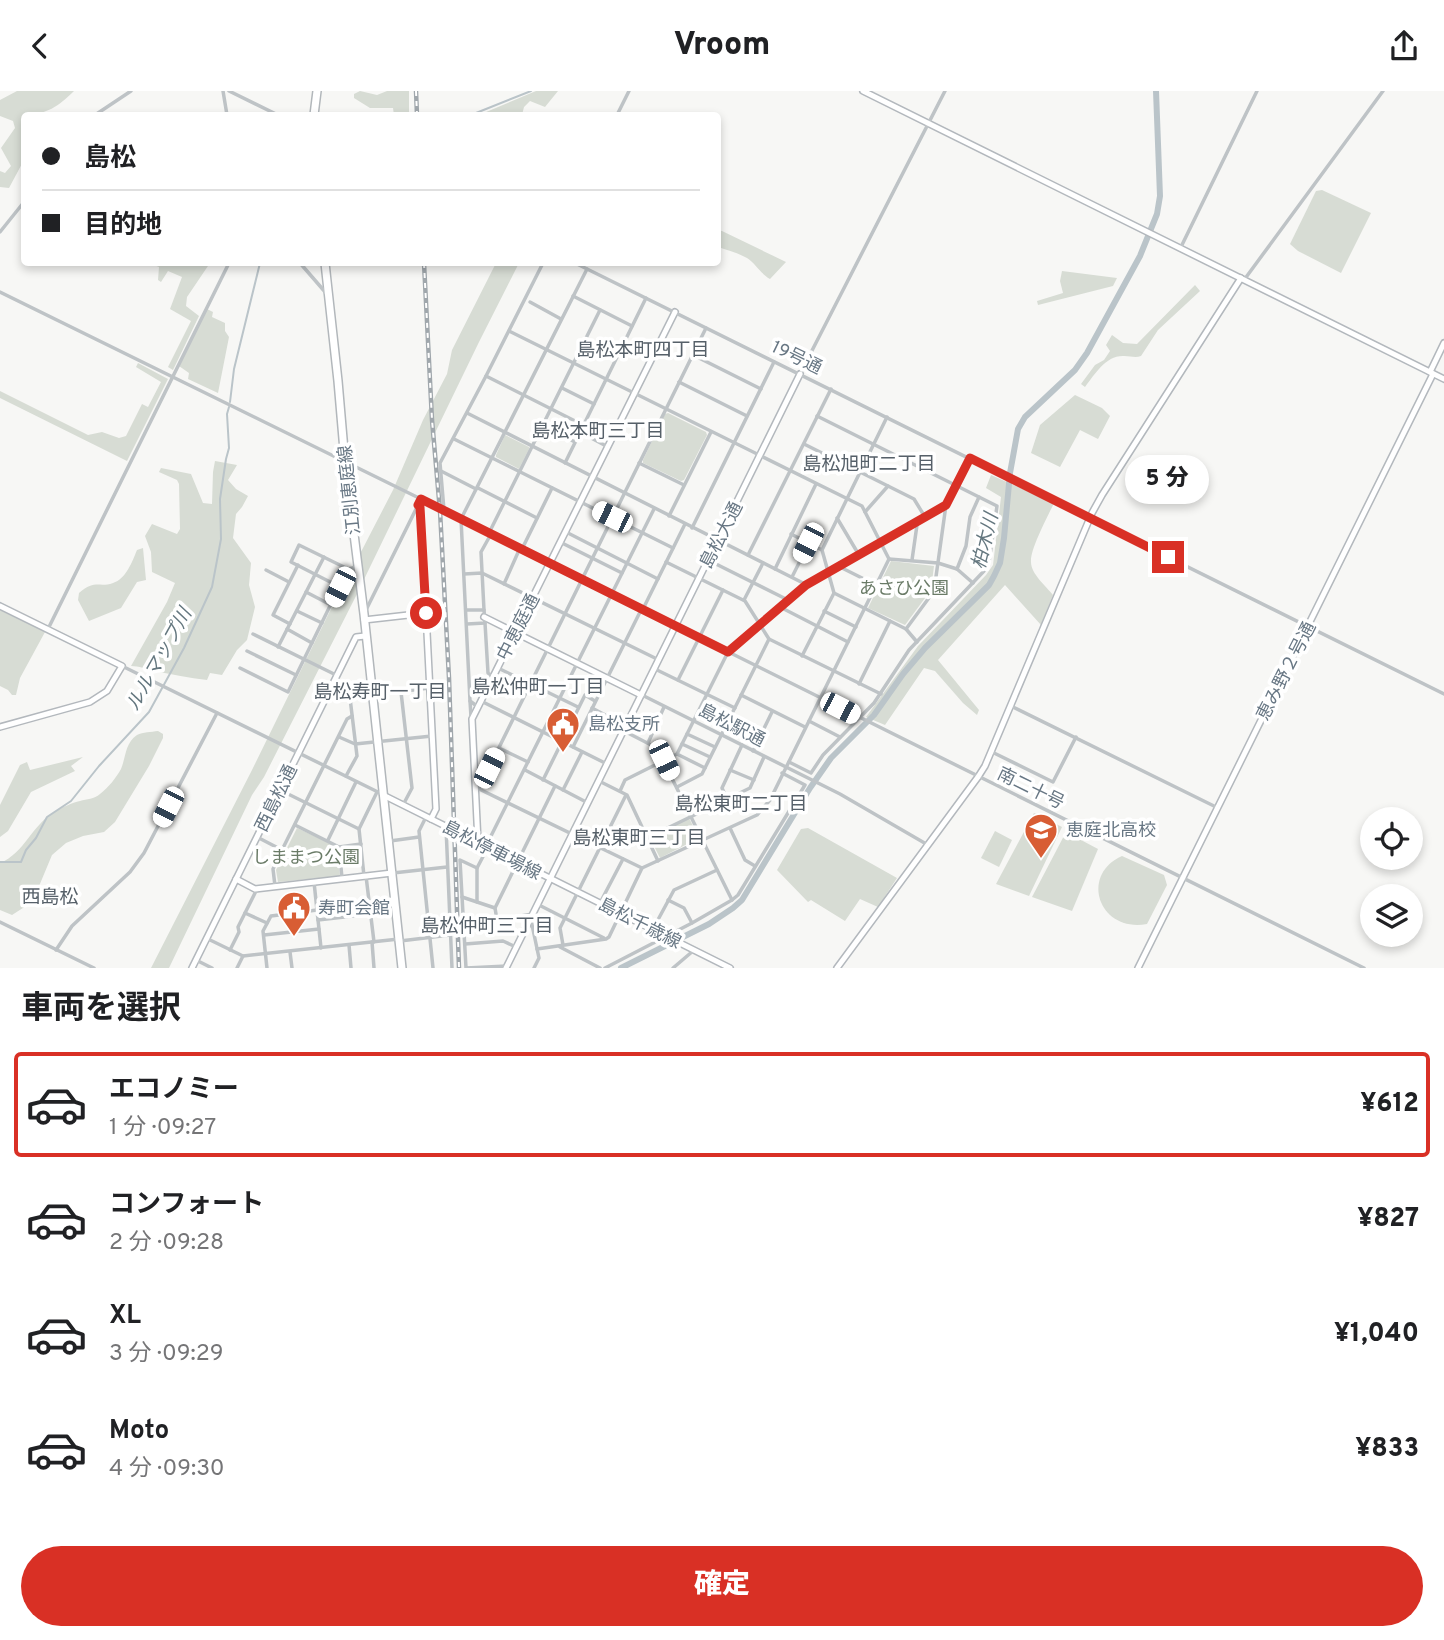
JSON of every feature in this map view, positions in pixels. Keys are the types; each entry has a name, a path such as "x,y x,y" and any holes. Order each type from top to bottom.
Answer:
{"main road":[{"path":"316,112 319,91"},
{"name":"江別恵庭線","path":"324,266 353,568 364,617 378,742 380,793 402,968"}],"street":[{"path":"100,112 131,91"},
{"path":"223,91 226,112"},
{"path":"229,91 272,112"},
{"path":"618,112 629,91"},
{"path":"863,91 1444,379"},
{"path":"800,374 944,91"},
{"path":"1180,249 1258,91"},
{"path":"837,968 978,777 992,752 1102,495 1243,279 1383,91"},
{"path":"0,232 21,206"},
{"path":"48,629 228,266"},
{"path":"303,266 329,296"},
{"path":"444,510 440,463 542,266"},
{"name":"19号通","path":"582,266 1444,694"},
{"path":"472,719 461,519 587,268"},
{"name":"南二十号","path":"0,292 1364,968"},
{"path":"573,296 632,325"},
{"path":"565,463 646,298"},
{"path":"530,302 561,319"},
{"path":"493,677 488,673 481,552 600,310"},
{"name":"中恵庭通","path":"478,842 472,719 675,312"},
{"path":"642,868 477,788 706,328"},
{"path":"509,331 862,506 889,559"},
{"path":"584,342 617,357"},
{"name":"恵み野２号通","path":"1138,968 1179,876 1216,807 1444,344"},
{"path":"693,355 761,389"},
{"path":"692,528 775,362"},
{"name":"島松大通","path":"641,695 800,374"},
{"path":"486,376 583,425"},
{"path":"679,382 747,416"},
{"path":"562,387 594,404"},
{"path":"748,555 831,389"},
{"path":"467,414 806,585"},
{"path":"789,762 811,773 823,755 862,719 881,695 909,650 973,583 989,562 997,506 817,417"},
{"path":"821,550 887,417"},
{"path":"543,426 575,442"},
{"path":"580,432 608,447"},
{"path":"669,516 711,432"},
{"path":"454,439 673,548"},
{"path":"804,444 914,499 925,517"},
{"path":"906,629 934,591 946,505 970,458"},
{"path":"639,463 684,485"},
{"path":"440,471 537,518"},
{"path":"775,569 816,484"},
{"path":"865,512 888,486"},
{"path":"504,584 552,487"},
{"path":"957,569 966,546 970,516 979,497"},
{"path":"418,505 426,613 364,617 418,505 421,499"},
{"path":"620,791 625,780 677,754 728,652 806,585 946,505"},
{"path":"477,902 477,868 654,509"},
{"path":"837,518 859,555"},
{"path":"912,560 917,525 915,522"},
{"path":"573,747 685,524"},
{"path":"566,532 658,579"},
{"path":"791,534 821,550 834,593 802,656"},
{"path":"560,543 622,573"},
{"path":"792,577 808,543"},
{"path":"240,668 288,692 321,623 353,568 299,545 291,562 340,587"},
{"path":"278,647 324,557"},
{"path":"889,559 938,563 957,569 973,583"},
{"path":"537,949 606,939 642,868 757,815 763,809 770,800 889,559"},
{"path":"708,561 788,600"},
{"path":"666,562 744,600 769,639 881,695"},
{"path":"744,600 763,563"},
{"path":"290,624 273,615 298,565"},
{"path":"841,565 842,568 876,585"},
{"path":"265,570 290,582"},
{"path":"464,574 482,573 659,660"},
{"path":"678,680 723,590"},
{"path":"306,592 331,605"},
{"path":"834,593 906,629 917,642"},
{"path":"0,606 380,793 359,829 371,914 374,968"},
{"path":"780,607 848,642"},
{"path":"466,610 641,695"},
{"path":"297,611 321,623"},
{"path":"824,611 856,627"},
{"name":"島松停車場線","path":"426,613 436,809 429,818"},
{"path":"467,624 484,617"},
{"path":"859,684 890,621"},
{"path":"287,629 312,643"},
{"path":"253,634 337,675"},
{"name":"西島松通","path":"192,968 356,637 365,636"},
{"path":"677,787 702,774 769,639"},
{"path":"247,651 296,675"},
{"path":"0,727 90,702 107,691 122,666"},
{"path":"498,668 579,707"},
{"path":"655,669 735,708"},
{"path":"331,688 350,698 429,688"},
{"path":"401,692 412,788 403,805"},
{"path":"543,780 585,695 596,701"},
{"name":"島松停車場線","path":"380,793 550,879 641,695"},
{"name":"島松駅通","path":"641,695 825,787 928,845"},
{"path":"741,695 806,727"},
{"path":"346,776 357,756 350,698"},
{"path":"470,701 513,718 607,764"},
{"path":"1011,706 1216,807"},
{"path":"648,743 664,707"},
{"path":"592,708 657,748 732,900"},
{"path":"753,751 773,711"},
{"path":"56,950 72,926 130,872 144,853 217,713"},
{"path":"275,885 273,869 347,719 352,716"},
{"path":"809,721 841,737"},
{"path":"687,734 715,747"},
{"path":"339,737 355,744 432,736"},
{"path":"992,752 1053,782 1076,737"},
{"path":"682,744 710,757"},
{"path":"727,799 722,788 743,745"},
{"path":"499,748 528,762"},
{"path":"563,790 582,752"},
{"path":"677,754 705,768"},
{"path":"610,827 639,841 647,838 750,788 764,757"},
{"path":"524,770 588,803"},
{"path":"730,770 754,780"},
{"path":"561,946 603,968 668,937 732,900 805,785 782,773"},
{"path":"328,840 357,781"},
{"path":"599,781 626,795 658,861"},
{"path":"497,920 495,908 555,786"},
{"path":"280,790 359,829"},
{"path":"561,946 560,928 626,795"},
{"path":"429,818 419,831 419,837 433,968"},
{"path":"295,825 339,847 361,844"},
{"path":"446,827 452,968"},
{"path":"730,828 745,860 755,866"},
{"path":"257,837 282,850"},
{"path":"388,841 419,837"},
{"path":"339,847 342,878"},
{"path":"600,903 623,859"},
{"path":"477,868 460,860 466,968 503,967 550,879"},
{"path":"236,879 258,888 447,867"},
{"path":"653,929 674,890 717,870"},
{"name":"島松千歳線","path":"550,879 730,968"},
{"path":"314,882 321,948"},
{"path":"230,950 239,932 238,927 258,888"},
{"path":"462,897 495,908"},
{"path":"668,900 684,908 692,923"},
{"path":"537,904 606,939"},
{"path":"267,968 264,935 271,916 317,910"},
{"path":"245,913 267,923"},
{"path":"318,920 371,914"},
{"path":"464,925 531,916"},
{"path":"531,916 539,958 534,968"},
{"path":"0,922 94,968"},
{"path":"264,935 319,929"},
{"path":"206,938 243,956 450,935"},
{"path":"465,944 503,941 516,947"},
{"path":"349,945 351,968"},
{"path":"673,968 694,950"},
{"path":"290,952 292,968"},
{"path":"237,968 243,956"},
{"path":"196,960 212,968"}],"green space":[{"path":"17,91 74,91 52,109 21,112 21,166 9,188 0,187 0,171 5,173 11,166 1,148 15,128 13,121 0,116 0,100"},
{"path":"360,91 377,95 387,91 409,91 409,112 394,112 393,108 370,108 354,98 354,94"},
{"path":"536,91 558,91 545,107 530,101 523,112 486,112"},
{"path":"1322,190 1371,213 1341,273 1298,251 1290,244 1316,191"},
{"path":"721,231 786,262 770,279 747,258 721,248"},
{"path":"156,266 208,266 187,297 186,306 199,316 173,370 168,367 191,321 170,309 182,277 168,271 161,282 158,280 159,267"},
{"path":"494,266 517,266 355,598 264,777 252,795 169,968 151,968 349,572 393,490 423,420 447,374 452,350"},
{"path":"1062,271 1117,278 1113,286 1038,305 1037,301 1063,293 1060,281"},
{"path":"1195,285 1200,291 1158,330 1141,356 1112,359 1101,366 1085,387 1081,384 1110,351 1106,345 1112,335 1123,343 1137,344"},
{"path":"207,309 213,312 212,317 225,323 225,331 229,337 218,393 188,379 189,373 179,366"},
{"path":"138,363 168,379 127,461 0,398 0,391 88,435 102,432 119,438 126,436 142,404 148,407 161,382 136,367"},
{"path":"1075,395 1102,408 1110,416 1098,439 1080,430 1060,467 1031,453 1040,425"},
{"path":"668,413 706,432 707,435 684,480 681,481 643,463 665,414"},
{"path":"505,435 529,447 519,469 496,457"},
{"path":"215,461 237,465 228,480 248,496 236,514 233,538 251,563 249,585 255,607 247,640 237,650 222,675 210,673 207,680 131,666 175,583 152,572 151,552 145,536 152,524 177,534 180,529 179,484 177,480 159,472 161,468 191,474 203,503 212,504"},
{"path":"991,475 1054,503 1031,556 1033,571 1053,595 1041,625 1005,585 938,660 979,710 977,715 935,671 924,668 885,725 866,717 918,646 993,565 1001,497 986,488"},
{"path":"143,548 146,580 137,582 121,608 89,621 78,600 79,593 89,586 118,581 128,569 137,550"},
{"name":"あさひ公園","path":"891,561 934,566 931,590 905,625 868,608"},
{"path":"0,610 45,632 20,678 16,695 0,686"},
{"path":"158,731 163,734 163,738 115,822 104,832 66,843 52,855 37,891 26,906 12,915 0,910 0,863 16,853 47,817 64,807 103,792 121,769 133,738 142,733"},
{"path":"83,757 71,766 75,771 31,792 8,831 0,837 0,805 20,765 27,762 30,770"},
{"path":"1034,813 1062,827 1029,896 996,884"},
{"path":"689,818 699,838 660,858 650,838"},
{"name":"しままつ公園","path":"297,828 336,846 340,876 278,882 276,870"},
{"path":"808,828 897,878 878,907 860,899 845,921 811,900 808,902 777,870 801,829"},
{"path":"995,831 1012,840 999,867 981,858"},
{"path":"1066,832 1098,849 1072,911 1032,897"},
{"path":"1122,856 1164,875 1167,885 1147,924 1130,924 1117,920 1100,901 1098,888 1101,876 1109,865"}],"waterway":[{"name":"ルルマップ川","path":"478,112 531,91"},
{"name":"柏木川","path":"621,968 709,924 742,900 831,758 874,715 925,648 989,585 1000,563 1018,429 1025,417 1075,370 1087,353 1140,256 1157,214 1160,196 1156,91"},
{"name":"ルルマップ川","path":"230,402 234,369 259,266"},
{"name":"ルルマップ川","path":"0,862 21,862 47,817 71,801 149,712 184,648 212,587 221,539 220,499 229,448 229,407"}],"railway":[{"path":"416,91 417,112"},
{"path":"424,266 449,678 459,968"}],"place":[{"name":"島松支所","path":"563,754"},
{"name":"恵庭北高校","path":"1041,860"},
{"name":"寿町会館","path":"294,938"}],"district":[{"name":"島松本町四丁目","path":"643,349"},
{"name":"島松本町三丁目","path":"598,430"},
{"name":"島松旭町二丁目","path":"869,463"},
{"name":"島松仲町一丁目","path":"538,686"},
{"name":"島松寿町一丁目","path":"380,691"},
{"name":"島松東町二丁目","path":"741,803"},
{"name":"島松東町三丁目","path":"639,837"},
{"name":"西島松","path":"50,896"},
{"name":"島松仲町三丁目","path":"487,925"}],"route":[{"path":"426,613 418,505 421,499 728,652 806,585 946,505 970,458 1168,557"}]}
